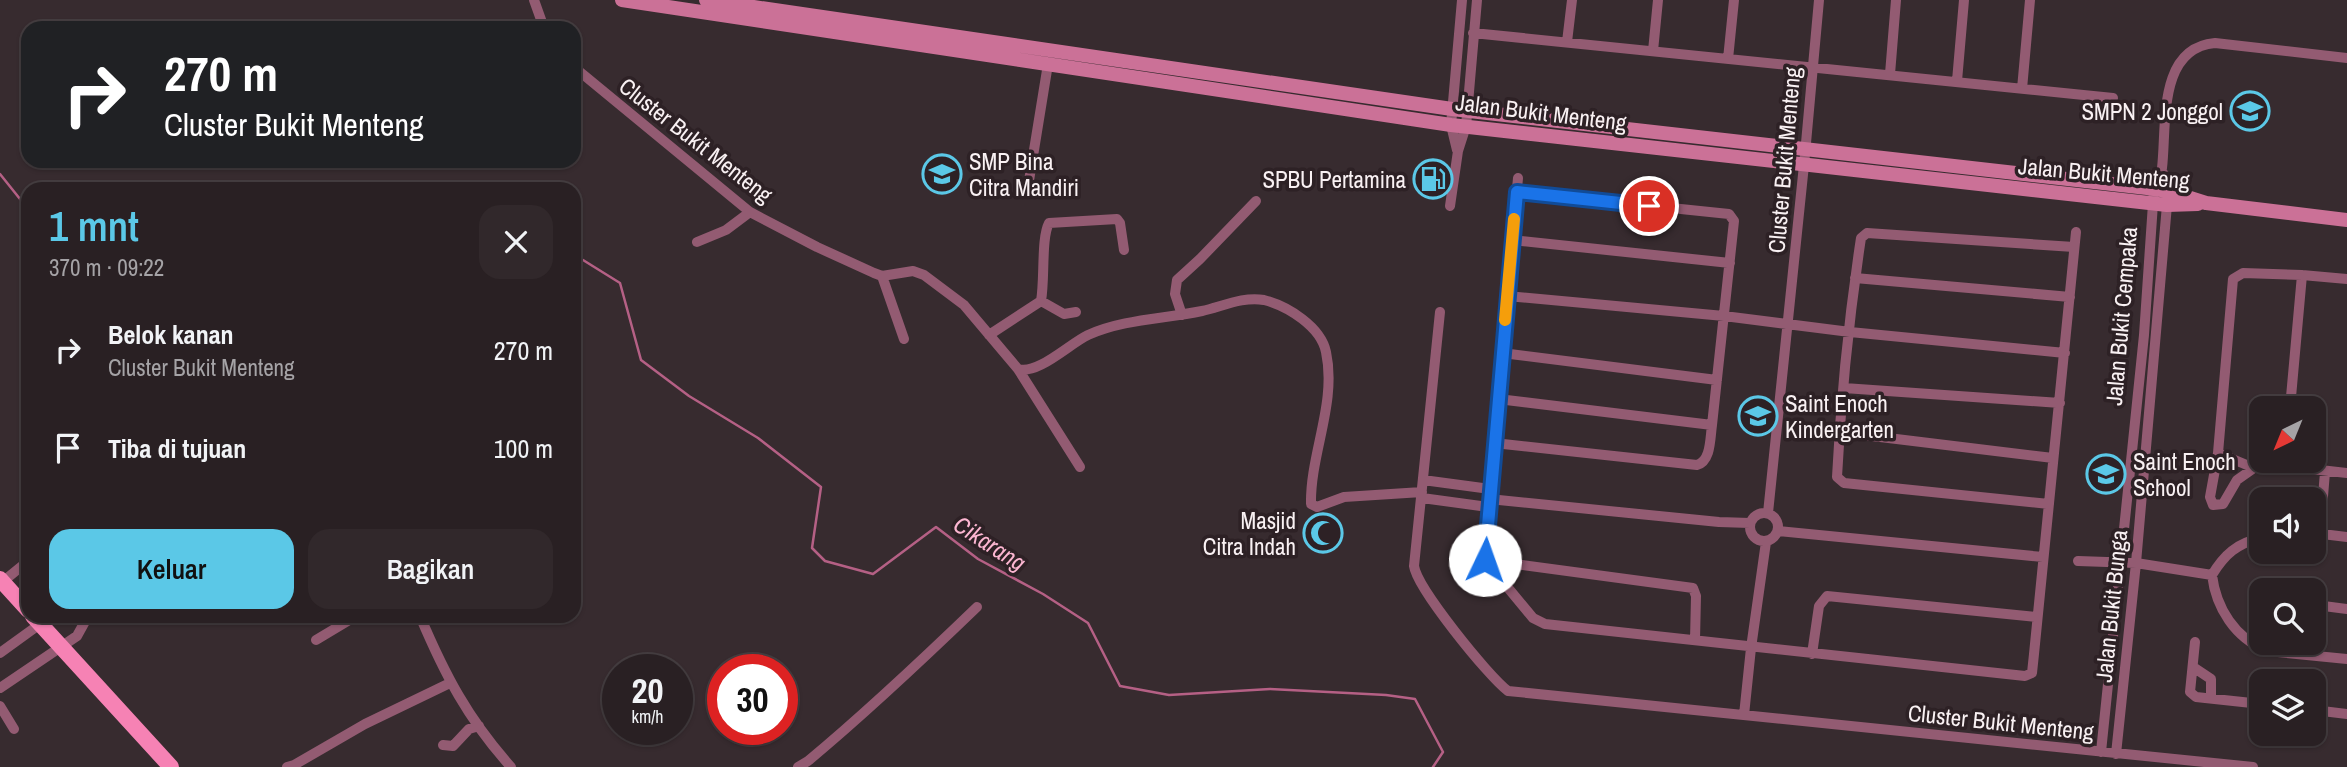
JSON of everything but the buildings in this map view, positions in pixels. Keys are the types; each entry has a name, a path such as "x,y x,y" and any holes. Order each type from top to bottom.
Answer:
{"main road":[{"path":"1,582 21,603"},
{"path":"40,623 170,767"}],"street":[{"path":"534,0 542,21"},
{"name":"Jalan Bukit Menteng","path":"622,0 1451,125 1804,166 2161,197"},
{"name":"Jalan Bukit Menteng","path":"706,0 1468,111 1805,150 2347,220"},
{"path":"1458,150 1451,125 1462,0"},
{"path":"1450,206 1458,150 1468,111 1477,0"},
{"path":"1567,42 1572,0"},
{"path":"1653,51 1658,0"},
{"path":"1728,59 1734,0"},
{"name":"Cluster Bukit Menteng","path":"1768,513 1819,0"},
{"path":"1890,74 1896,0"},
{"path":"1957,82 1964,0"},
{"path":"2022,89 2030,0"},
{"path":"1474,33 2113,98"},
{"name":"Jalan Bukit Cempaka","path":"2101,752 2133,433 2161,197 2165,132 2174,72 2189,52 2201,44 2215,43 2347,58"},
{"path":"1027,193 1048,64"},
{"name":"Cluster Bukit Menteng","path":"581,73 750,212 817,247 882,276"},
{"path":"1518,178 1485,560 1693,588 1696,596 1695,640"},
{"name":"Cluster Bukit Menteng","path":"1494,443 1697,465 1703,463 1707,457 1712,425 1734,221 1729,214 1517,192"},
{"name":"Jalan Bukit Bunga","path":"2116,754 2156,336 2161,197"},
{"path":"1182,315 1175,294 1177,280 1256,201"},
{"path":"698,242 726,230 750,212"},
{"path":"989,335 1041,300 1045,280 1044,240 1049,223 1117,219 1124,250"},
{"name":"Cluster Bukit Menteng","path":"1485,560 1538,622 1751,648 2029,676 2034,654 2076,232"},
{"path":"2049,504 1844,483 1837,477 1839,432 1855,278 1861,238 1867,233 2074,247"},
{"path":"1512,240 1730,263"},
{"path":"904,339 882,276 913,271 920,273 964,305 1018,369 1080,467"},
{"path":"2249,472 2237,480 2223,505 2213,505 2210,497 2218,453 2233,279 2243,273 2347,279"},
{"path":"2291,396 2302,275"},
{"path":"1855,278 2070,296"},
{"path":"1507,296 1724,316 1850,332 2065,353"},
{"path":"1018,369 1032,370 1088,335 1136,321 1262,299 1283,307 1321,336 1327,353 1329,388 1310,501 1314,507 1344,497 1422,495 1489,498 1750,523"},
{"path":"1041,300 1064,314 1076,312"},
{"name":"Cluster Bukit Menteng","path":"1440,312 1415,575 1433,603 1505,690 2253,767"},
{"path":"2144,335 2156,336"},
{"path":"1502,354 1717,380"},
{"path":"1844,388 2060,403"},
{"path":"1498,399 1712,425"},
{"path":"1839,432 2053,458"},
{"path":"2133,433 2146,434"},
{"path":"2218,453 2249,466"},
{"path":"2326,472 2347,473"},
{"path":"1423,480 1489,498"},
{"path":"1768,513 1777,520 1778,531 1771,540 1760,541 1752,534 1750,523 1757,514 1768,513"},
{"path":"1778,531 2043,557"},
{"path":"2326,534 2347,537"},
{"path":"1744,715 1766,542"},
{"path":"2249,542 2225,555 2212,575 2221,610 2240,634 2255,646 2267,651 2347,659"},
{"path":"2078,561 2136,563 2212,575"},
{"path":"1,582 21,566"},
{"path":"1812,654 1819,606 1827,596 2037,617"},
{"path":"2326,606 2347,609"},
{"path":"798,767 866,712 977,607"},
{"path":"0,653 34,623"},
{"path":"0,688 79,634 84,623"},
{"path":"316,640 344,623"},
{"path":"423,623 450,683 511,767"},
{"path":"2195,642 2190,692 2196,697 2249,703"},
{"path":"2193,667 2211,679 2211,698"},
{"path":"287,767 365,723 450,683"},
{"path":"0,706 14,729"},
{"path":"2326,711 2347,713"},
{"path":"443,745 453,746 469,729 479,726"}],"waterway":[{"name":"Cikarang","path":"0,174 21,200"},
{"name":"Cikarang","path":"581,260 620,283 641,360 689,396 758,438 821,487 812,548 825,561 873,574 936,527 978,559 1043,594 1088,623 1120,686 1169,695 1270,689 1415,699 1443,752 1433,767"}],"slow traffic":[{"path":"1505,320 1514,219"}],"place":[{"name":"SMPN 2 Jonggol","path":"2250,111"},
{"name":"SMP Bina Citra Mandiri","path":"942,174"},
{"name":"SPBU Pertamina","path":"1433,179"},
{"name":"Saint Enoch Kindergarten","path":"1758,416"},
{"name":"Saint Enoch School","path":"2106,474"},
{"name":"Masjid Citra Indah","path":"1323,533"}],"route":[{"path":"1485,560 1517,192 1649,206"}]}
